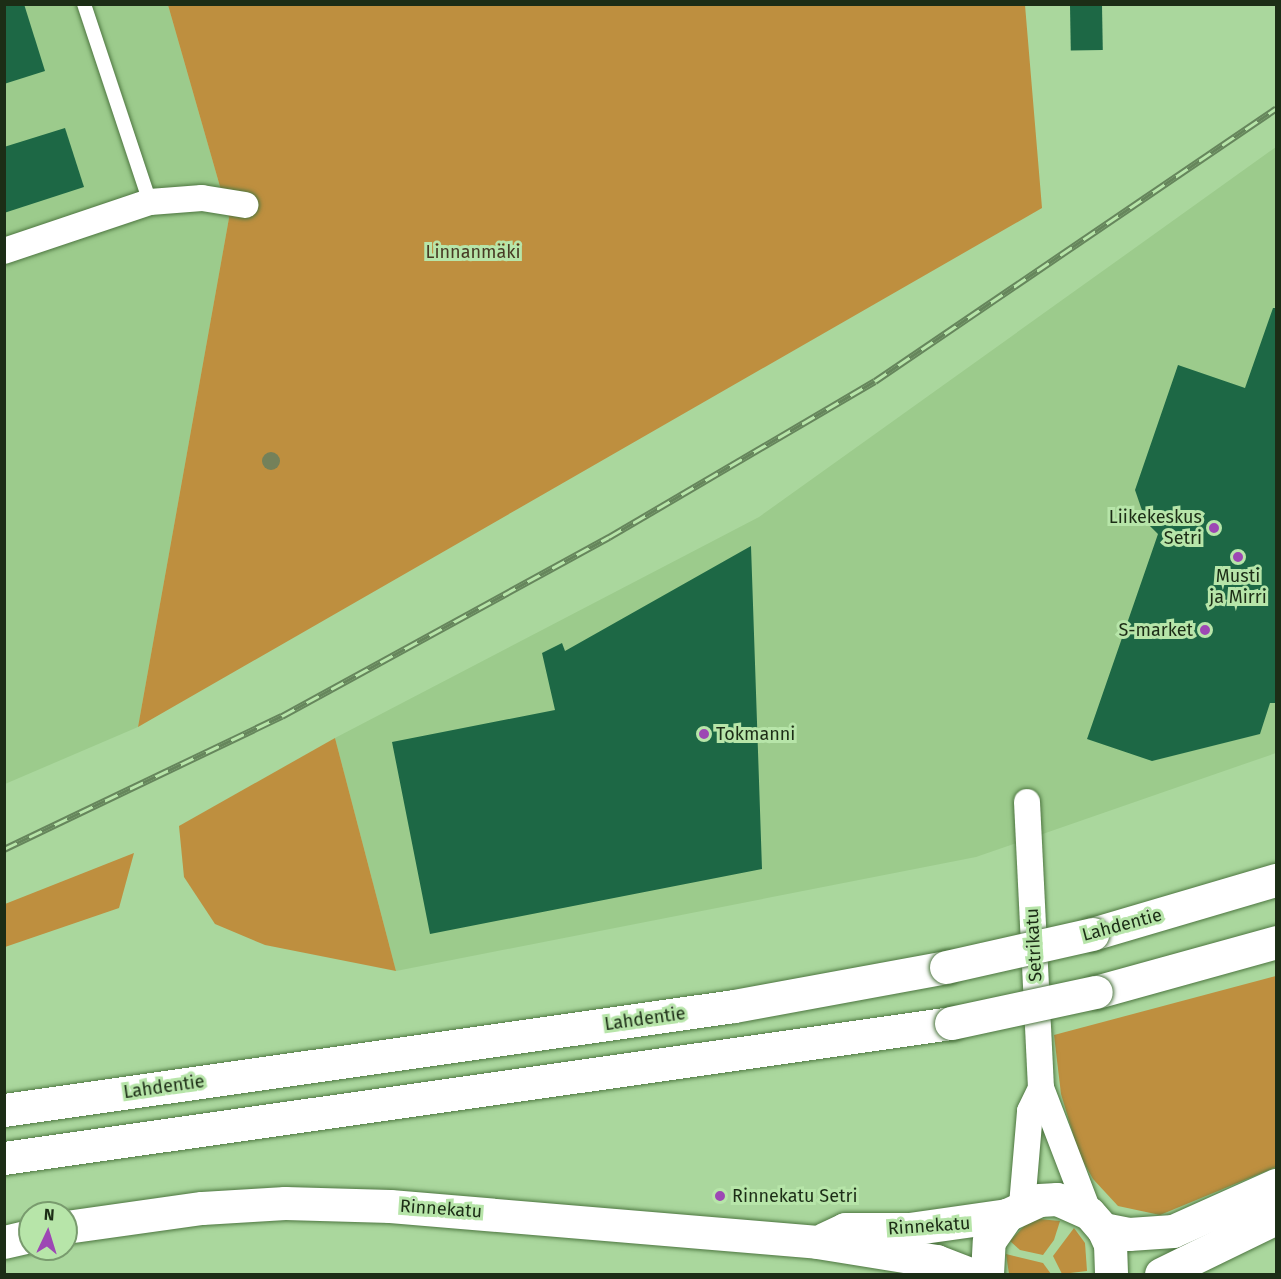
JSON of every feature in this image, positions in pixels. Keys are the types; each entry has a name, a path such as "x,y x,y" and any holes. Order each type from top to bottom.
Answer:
{"main road":[{"name":"Lahdentie","path":"4,1110 734,1006 946,967 1092,934 1276,880"},
{"path":"4,1158 951,1023 1096,992 1276,942"},
{"path":"1096,1221 1129,1234 1173,1231 1276,1185"},
{"name":"Rinnekatu","path":"817,1242 845,1229 909,1229 1015,1210 1057,1199 1096,1221"},
{"name":"Rinnekatu","path":"78,1225 202,1208 296,1203 635,1223 817,1242 936,1261 970,1275"},
{"path":"987,1275 989,1241 1015,1210"},
{"path":"1161,1275 1276,1218"},
{"path":"1096,1221 1113,1259 1112,1275"}],"street":[{"path":"4,251 150,202 202,198 245,205"},
{"name":"Setrikatu","path":"1027,802 1041,1088 1096,1221"},
{"name":"Setrikatu","path":"1015,1210 1030,1111 1041,1088"}],"lane":[{"path":"84,4 150,202"}],"shaded area":[{"path":"5,5 168,5 229,218 138,727 5,784"},
{"path":"1276,147 1276,753 976,857 396,971 335,738 759,517"}],"green space":[{"name":"Linnanmäki","path":"168,5 1025,5 1042,208 138,727 229,218"},
{"path":"335,738 396,971 265,945 215,924 184,877 179,826"},
{"path":"134,853 119,908 5,947 5,904"},
{"path":"1276,976 1276,1167 1160,1215 1118,1206 1093,1179 1079,1154 1061,1094 1054,1035"},
{"path":"1039,1219 1060,1221 1054,1240 1043,1255 1020,1250 1010,1241 1027,1223"},
{"path":"1074,1228 1085,1243 1087,1271 1062,1274 1053,1256"},
{"path":"1006,1254 1043,1263 1051,1274 1009,1274"}],"building":[{"path":"4,4 24,4 45,71 4,84"},
{"path":"1102,5 1103,50 1071,51 1070,6"},
{"path":"65,128 84,187 4,213 4,147"},
{"name":"Liikekeskus Setri","path":"1273,308 1276,308 1276,703 1270,703 1260,734 1152,761 1087,739 1158,534 1146,522 1135,490 1178,365 1245,388"},
{"path":"751,546 762,869 430,934 392,742 555,710 542,653 562,643 565,651"}],"railway":[{"path":"4,849 282,716 609,537 875,381 1276,108"}],"place":[{"name":"Liikekeskus Setri","path":"1214,528"},
{"name":"Musti ja Mirri","path":"1238,557"},
{"name":"S-market","path":"1205,630"},
{"name":"Tokmanni","path":"704,734"},
{"name":"Rinnekatu Setri","path":"720,1196"}]}
